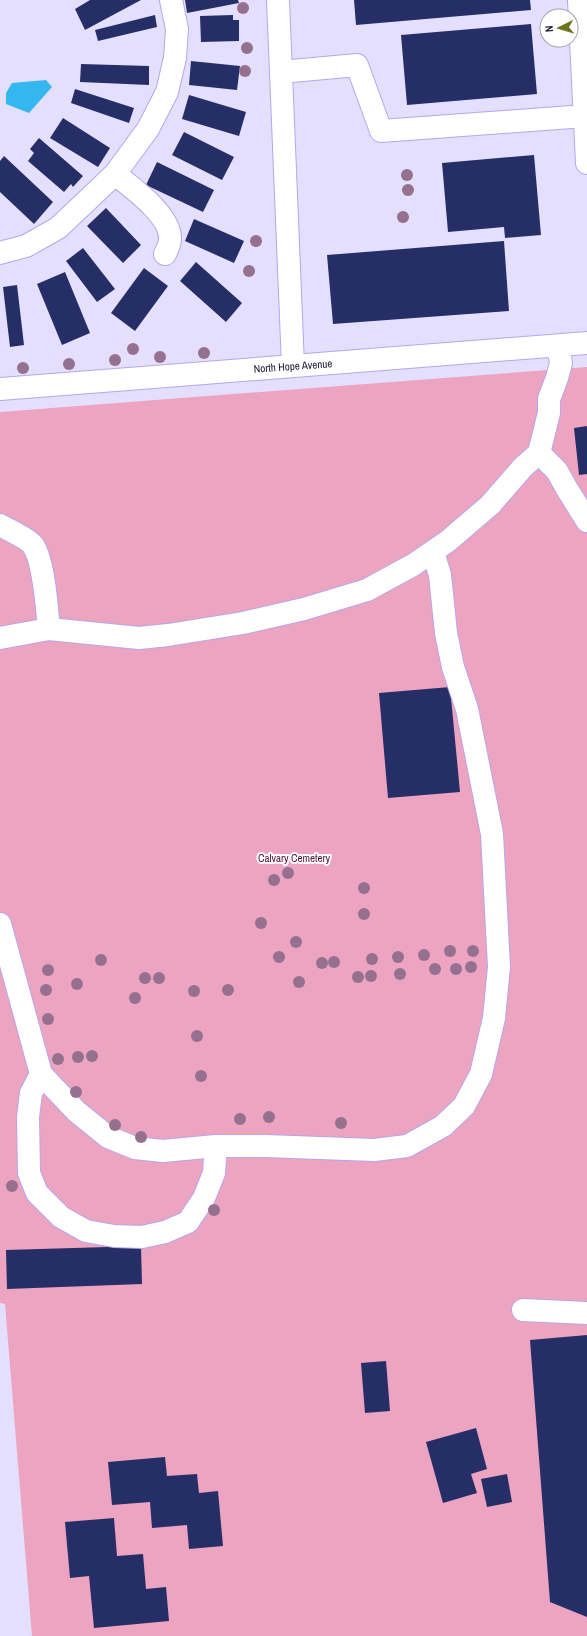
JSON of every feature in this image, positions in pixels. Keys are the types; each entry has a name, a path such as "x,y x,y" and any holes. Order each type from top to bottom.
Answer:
{"street":[{"path":"0,253 26,246 58,228 115,174 148,129 167,92 175,58 177,28 171,0"},
{"path":"278,0 293,366"},
{"path":"579,0 587,164"},
{"path":"281,72 357,65 381,131 585,116"},
{"path":"115,174 154,208 166,224 170,239 165,254"},
{"path":"0,638 50,629 139,638 168,635 243,623 304,609 366,590 413,565 448,541 490,505 539,453 549,413 558,403 569,374 572,344"},
{"name":"North Hope Avenue","path":"0,389 572,344"},
{"path":"539,453 557,471 587,521"},
{"path":"0,525 32,544 39,559 50,629"},
{"path":"0,924 41,1074 76,1111 108,1137 135,1148 163,1151 216,1146 266,1146 374,1150 407,1146 443,1126 464,1106 481,1074 494,1018 499,967 492,834 467,709 453,667 446,633 440,575 432,552"},
{"path":"41,1074 31,1093 28,1117 29,1173 37,1193 61,1216 86,1231 114,1236 142,1237 165,1232 188,1222 204,1198 214,1173 216,1146"},
{"path":"523,1310 587,1313"}],"green space":[{"name":"Calvary Cemetery","path":"587,367 587,1636 32,1636 5,1304 0,1303 0,412"}],"water":[{"path":"46,80 52,87 29,113 6,104 6,93 12,83"}],"building":[{"path":"90,0 141,0 85,30 75,9"},
{"path":"185,0 238,0 239,3 187,13"},
{"path":"354,0 530,0 531,10 356,25"},
{"path":"155,15 157,27 98,41 95,30"},
{"path":"233,15 233,20 239,20 239,41 201,42 200,16"},
{"path":"531,24 537,94 407,105 401,35"},
{"path":"191,61 240,66 237,90 189,85"},
{"path":"81,64 149,66 149,85 80,82"},
{"path":"75,89 134,108 129,123 71,103"},
{"path":"189,95 246,112 239,136 182,119"},
{"path":"63,118 110,148 98,167 50,138"},
{"path":"184,132 234,157 222,180 172,155"},
{"path":"39,138 83,176 73,187 71,184 64,192 28,161 34,153 30,149"},
{"path":"534,155 541,235 505,238 504,227 448,232 442,163"},
{"path":"4,156 53,202 34,224 0,192 0,161"},
{"path":"157,162 214,190 203,212 146,185"},
{"path":"106,208 141,245 123,263 87,226"},
{"path":"194,219 244,241 234,263 185,241"},
{"path":"504,241 509,311 333,324 327,255"},
{"path":"83,248 115,289 97,302 66,261"},
{"path":"196,262 242,303 226,322 180,281"},
{"path":"144,268 168,286 135,331 111,313"},
{"path":"65,272 90,333 62,345 37,284"},
{"path":"17,285 24,345 10,347 3,287"},
{"path":"587,426 587,474 579,475 574,428"},
{"path":"450,687 460,792 388,798 379,693"},
{"path":"141,1246 142,1284 7,1289 6,1250"},
{"path":"587,1335 587,1617 550,1602 530,1340"},
{"path":"386,1361 390,1411 365,1413 361,1363"},
{"path":"476,1428 487,1469 471,1474 477,1493 443,1503 426,1442"},
{"path":"165,1457 167,1476 197,1474 199,1493 218,1491 223,1546 189,1549 187,1525 152,1528 150,1502 112,1505 108,1462"},
{"path":"507,1474 512,1502 487,1507 481,1479"},
{"path":"114,1518 117,1556 143,1554 146,1589 166,1587 169,1621 94,1628 89,1576 70,1578 65,1522"}]}
